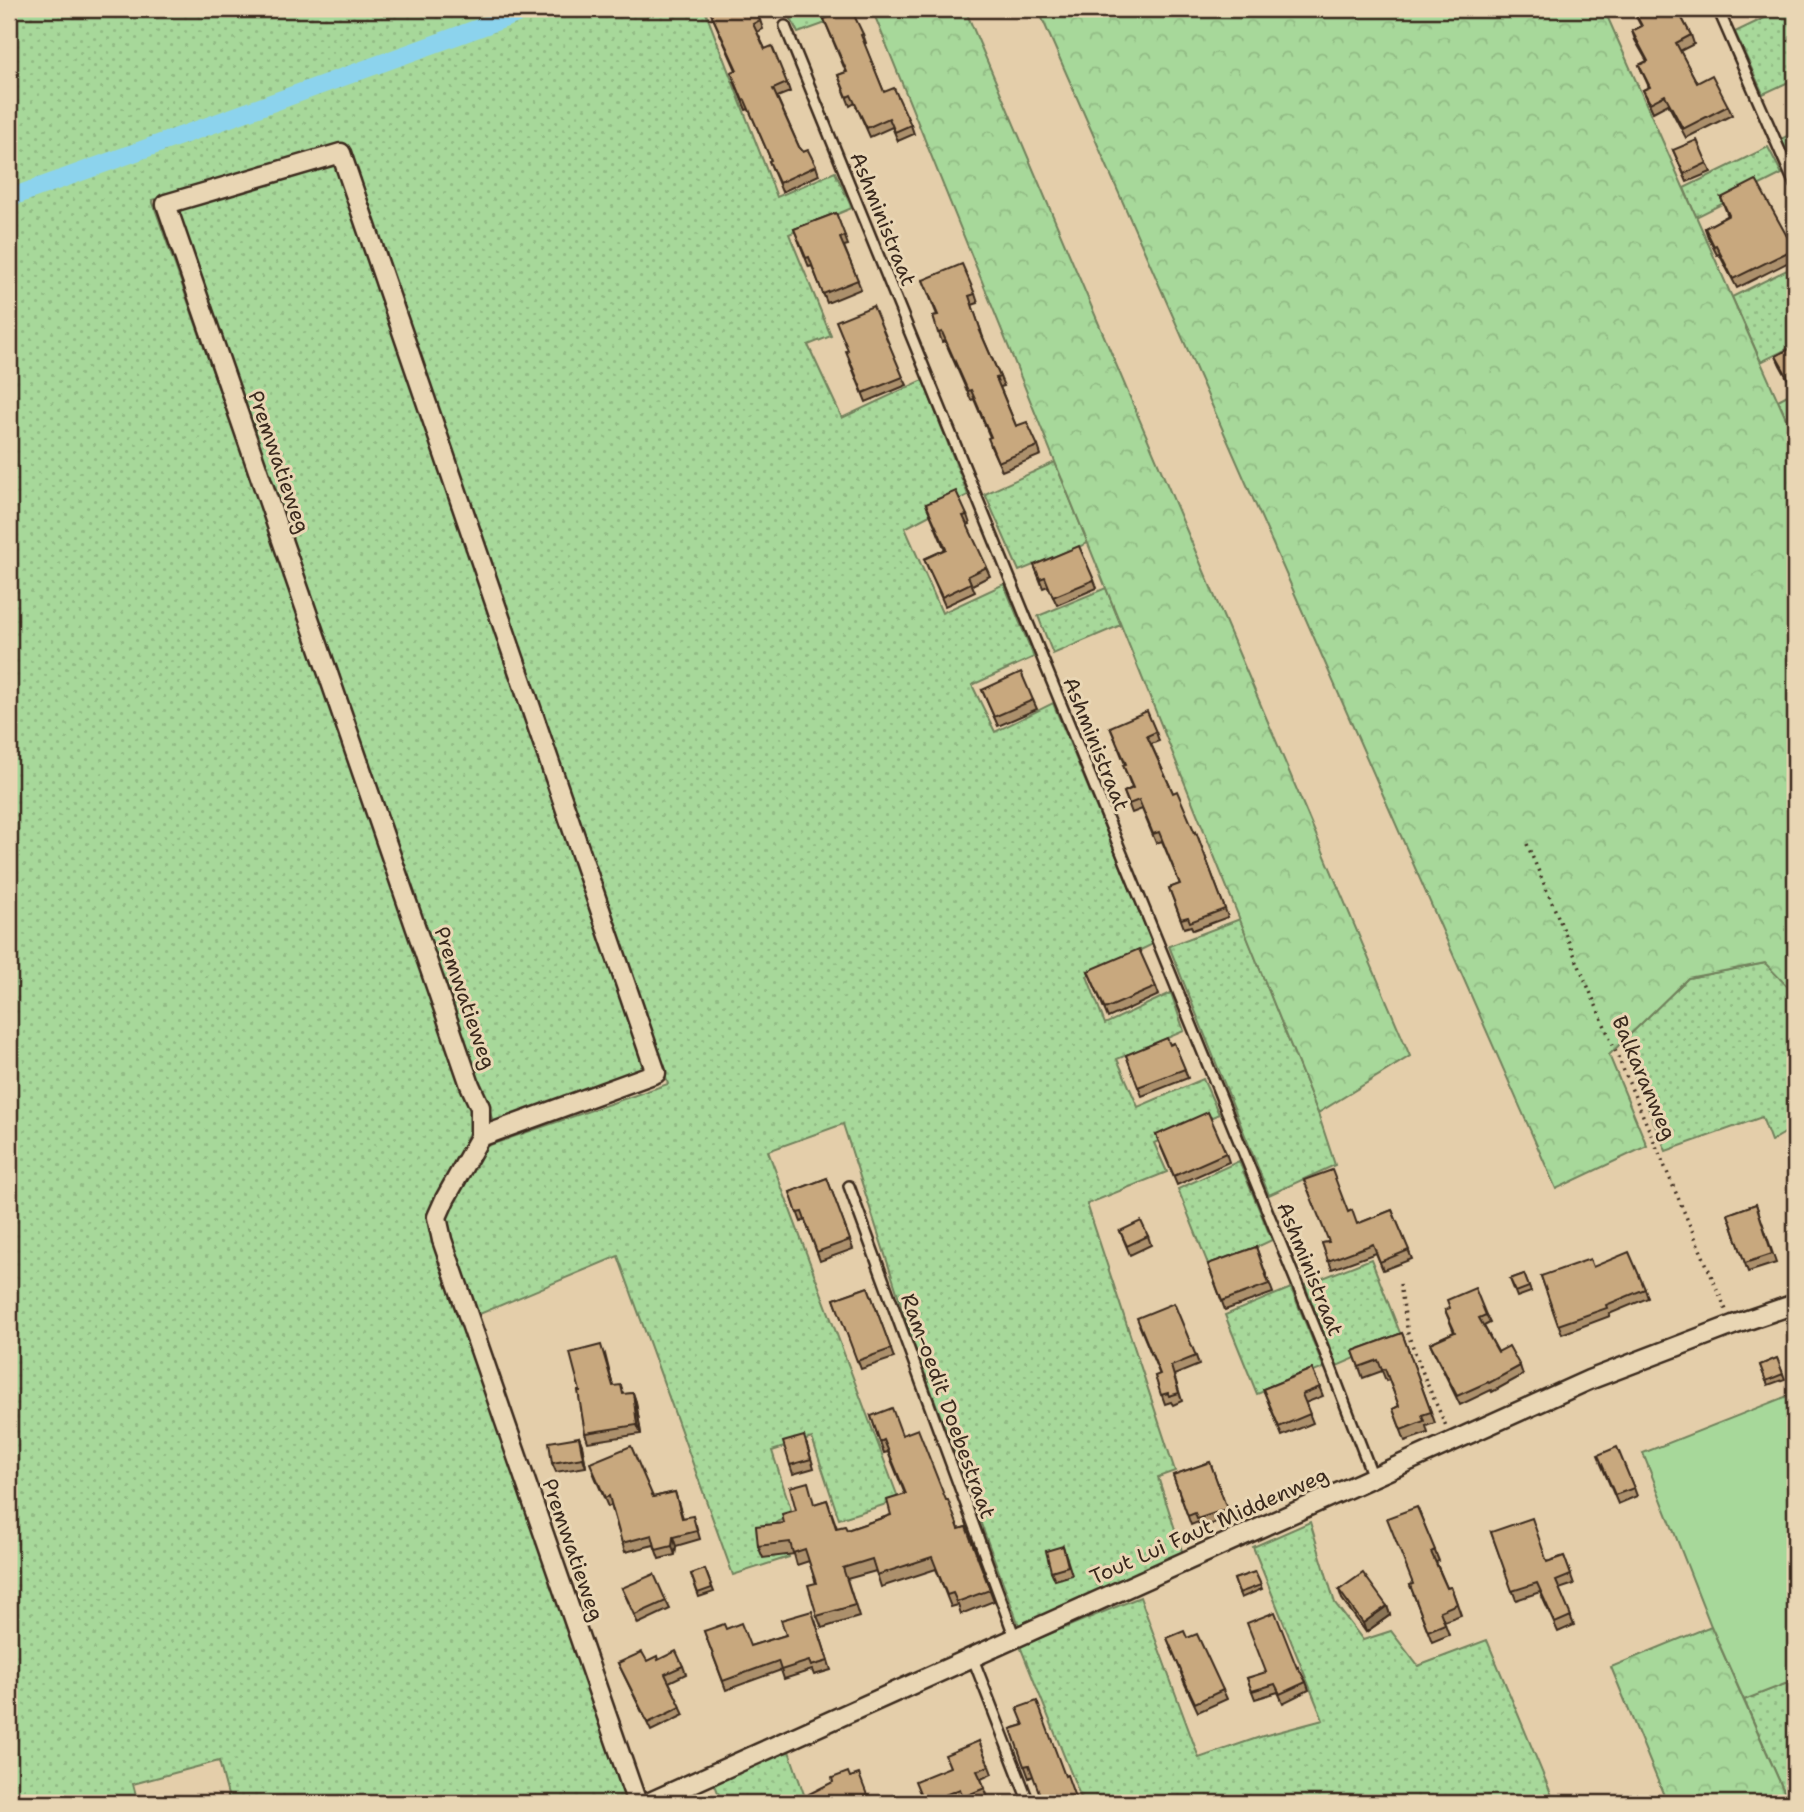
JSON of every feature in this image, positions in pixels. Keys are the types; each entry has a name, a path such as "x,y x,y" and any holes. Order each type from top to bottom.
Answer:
{"street":[{"name":"Premwatieweg","path":"480,1137 656,1073 341,153 166,204 470,1085 480,1107 480,1137 437,1217 442,1240 637,1803"},
{"name":"Tout Lui Faut Middenweg","path":"648,1803 1589,1380 1789,1306"}],"lane":[{"path":"1718,9 1795,186"},
{"name":"Ashministraat","path":"785,26 1328,1360 1373,1477"},
{"name":"Ram-oedit Doebestraat","path":"849,1186 1015,1638"},
{"path":"972,1656 1029,1803"}],"path":[{"name":"Balkaranweg","path":"1527,844 1733,1325"},
{"path":"1400,1284 1408,1335 1452,1441"},
{"path":"1789,1306 1795,1345"}],"green space":[{"path":"716,9 706,13 777,197 835,172 852,208 789,234 831,336 808,345 842,418 923,380 968,495 905,528 942,613 1004,584 1034,657 972,685 995,732 1053,703 1153,944 1087,976 1105,1024 1171,993 1184,1031 1117,1059 1138,1107 1203,1079 1219,1114 1154,1143 1167,1172 1087,1204 1175,1471 1158,1477 1183,1554 1020,1628 914,1345 843,1124 768,1151 899,1500 839,1519 812,1438 772,1451 793,1516 777,1522 789,1557 733,1575 618,1256 475,1316 446,1215 466,1174 487,1146 668,1084 346,145 152,200 474,1110 471,1128 430,1221 629,1803 230,1803 219,1761 133,1784 138,1803 9,1803 9,11"},
{"path":"786,9 865,9 798,33"},
{"path":"872,9 965,9 1410,1056 1318,1113"},
{"path":"1038,9 1604,9 1795,439 1795,999 1790,989 1765,963 1688,978 1609,1055 1647,1146 1556,1189"},
{"path":"1783,9 1795,9 1795,79 1763,94 1735,32"},
{"path":"1795,132 1795,168 1781,139"},
{"path":"1768,147 1782,174 1696,217 1684,188"},
{"path":"337,162 645,1070 494,1124 176,209"},
{"path":"1795,266 1795,345 1761,362 1732,297"},
{"path":"1795,391 1795,439 1778,400"},
{"path":"1055,462 1088,543 1019,571 985,494"},
{"path":"1106,588 1121,625 1053,654 1038,616"},
{"path":"1240,919 1318,1113 1335,1165 1269,1195 1169,946"},
{"path":"1766,963 1791,989 1795,999 1795,1127 1771,1141 1762,1117 1666,1151 1621,1043 1688,978"},
{"path":"1239,1161 1272,1240 1210,1269 1178,1189"},
{"path":"1371,1259 1402,1338 1337,1366 1305,1285"},
{"path":"1291,1288 1324,1368 1257,1394 1225,1315"},
{"path":"1795,1393 1795,1680 1744,1700 1711,1626 1643,1453"},
{"path":"1310,1522 1335,1603 1363,1640 1391,1631 1418,1666 1487,1640 1555,1803 1083,1803 1020,1646 1140,1597 1199,1758 1263,1736 1323,1720 1253,1547"},
{"path":"1711,1626 1789,1803 1667,1803 1611,1667"},
{"path":"1795,1680 1795,1803 1789,1803 1744,1700"},
{"path":"789,1751 807,1803 722,1803 714,1782"}],"building":[{"path":"709,9 755,9 760,20 753,24 765,49 772,46 787,83 773,89 799,147 803,152 808,150 816,166 779,183 731,72 737,70"},
{"path":"851,9 863,34 861,35 884,92 894,88 911,125 895,132 889,118 867,128 851,95 847,97 838,75 847,72 824,19"},
{"path":"1633,9 1677,9 1691,35 1676,43 1697,83 1712,75 1728,106 1683,129 1665,95 1650,103 1643,90 1650,87 1639,65 1648,61 1632,31 1642,26"},
{"path":"1697,140 1707,163 1684,174 1673,150"},
{"path":"1756,180 1794,249 1733,279 1705,228 1729,215 1721,198"},
{"path":"836,213 845,236 840,238 858,280 823,294 809,257 806,258 794,229"},
{"path":"962,264 975,294 969,296 980,331 1000,377 996,378 1016,426 1027,422 1038,446 998,462 988,438 991,437 971,390 968,391 942,332 938,333 933,316 938,315 923,280"},
{"path":"873,306 903,377 863,393 836,321"},
{"path":"1795,346 1795,378 1790,381 1776,356"},
{"path":"956,491 967,515 963,516 987,567 968,576 971,583 942,597 924,559 946,549 926,504"},
{"path":"1079,546 1094,580 1053,597 1045,577 1040,579 1034,565"},
{"path":"1021,672 1033,700 994,717 982,690"},
{"path":"1147,711 1156,732 1147,736 1173,793 1177,791 1196,832 1225,909 1190,922 1188,917 1181,919 1169,888 1180,884 1159,832 1153,834 1139,800 1129,804 1124,792 1133,788 1110,727"},
{"path":"1139,949 1156,987 1105,1009 1088,971"},
{"path":"1167,1038 1170,1045 1174,1043 1185,1069 1138,1087 1126,1055"},
{"path":"1208,1112 1226,1153 1174,1176 1156,1135"},
{"path":"1332,1170 1348,1212 1352,1210 1357,1224 1392,1210 1409,1250 1380,1262 1373,1244 1328,1261 1322,1243 1329,1242 1304,1180"},
{"path":"1795,1176 1795,1190 1790,1178"},
{"path":"827,1178 850,1240 817,1252 802,1212 797,1213 790,1192"},
{"path":"1756,1204 1772,1254 1745,1263 1728,1214"},
{"path":"1141,1221 1148,1236 1127,1246 1120,1231"},
{"path":"1256,1247 1269,1284 1222,1301 1208,1264"},
{"path":"1629,1252 1645,1289 1606,1305 1607,1308 1558,1325 1541,1276 1590,1259 1593,1267"},
{"path":"1524,1274 1529,1287 1516,1292 1510,1279"},
{"path":"868,1287 891,1349 857,1361 834,1299"},
{"path":"1475,1288 1486,1315 1479,1318 1498,1352 1509,1346 1520,1366 1457,1396 1430,1343 1455,1332 1445,1310 1450,1308 1447,1300"},
{"path":"1174,1303 1196,1356 1171,1366 1179,1393 1169,1396 1168,1393 1161,1395 1155,1376 1160,1374 1137,1318"},
{"path":"1402,1333 1431,1412 1422,1415 1424,1421 1401,1430 1393,1409 1399,1406 1385,1369 1382,1370 1378,1360 1359,1367 1353,1351"},
{"path":"601,1345 613,1386 621,1385 623,1394 633,1393 637,1425 585,1433 580,1391 570,1353"},
{"path":"1777,1358 1783,1374 1766,1381 1760,1365"},
{"path":"1312,1369 1320,1387 1302,1394 1310,1414 1279,1427 1263,1389"},
{"path":"892,1408 902,1435 918,1429 959,1529 966,1527 990,1590 957,1602 953,1593 947,1595 932,1557 877,1575 872,1559 843,1568 855,1605 817,1616 808,1585 816,1583 805,1549 793,1553 790,1542 758,1546 756,1526 784,1523 782,1514 796,1510 790,1487 808,1482 814,1504 827,1500 836,1528 845,1526 847,1530 891,1515 887,1500 906,1494 884,1440 880,1442 871,1416"},
{"path":"804,1436 811,1459 790,1465 783,1442"},
{"path":"579,1437 583,1458 552,1463 549,1442"},
{"path":"631,1446 653,1497 675,1492 682,1518 693,1516 697,1531 673,1537 672,1546 656,1550 652,1535 622,1543 609,1496 605,1498 590,1463"},
{"path":"1617,1447 1634,1488 1615,1495 1598,1455"},
{"path":"1210,1462 1227,1509 1197,1519 1195,1513 1188,1516 1173,1475"},
{"path":"1417,1507 1435,1550 1431,1552 1447,1588 1451,1587 1457,1604 1440,1611 1445,1624 1428,1631 1387,1518"},
{"path":"1532,1518 1547,1562 1564,1556 1571,1575 1556,1581 1571,1616 1555,1623 1537,1583 1512,1591 1491,1532"},
{"path":"1063,1546 1068,1566 1051,1571 1046,1551"},
{"path":"705,1569 712,1588 698,1593 691,1574"},
{"path":"1255,1572 1261,1585 1239,1593 1234,1579"},
{"path":"1363,1573 1387,1606 1363,1623 1339,1590"},
{"path":"654,1574 666,1601 635,1615 622,1588"},
{"path":"812,1611 828,1661 811,1666 809,1661 781,1670 778,1661 723,1681 704,1631 724,1624 726,1629 741,1623 750,1646 786,1635 781,1620"},
{"path":"1275,1612 1297,1668 1306,1682 1280,1694 1275,1684 1252,1691 1247,1678 1266,1672 1247,1623"},
{"path":"1184,1631 1187,1638 1197,1634 1223,1690 1195,1703 1167,1638"},
{"path":"676,1651 683,1666 665,1674 681,1707 648,1723 618,1663 642,1652 647,1661 657,1656 658,1660"},
{"path":"1037,1701 1077,1803 1043,1803 1029,1765 1024,1766 1011,1729 1024,1725 1017,1708"},
{"path":"979,1741 989,1766 977,1771 985,1788 963,1797 960,1789 924,1803 915,1781 950,1767 945,1755"},
{"path":"848,1772 850,1777 859,1774 870,1803 813,1803 809,1794 833,1782 832,1778"}],"waterway":[{"path":"9,198 531,9"}]}
